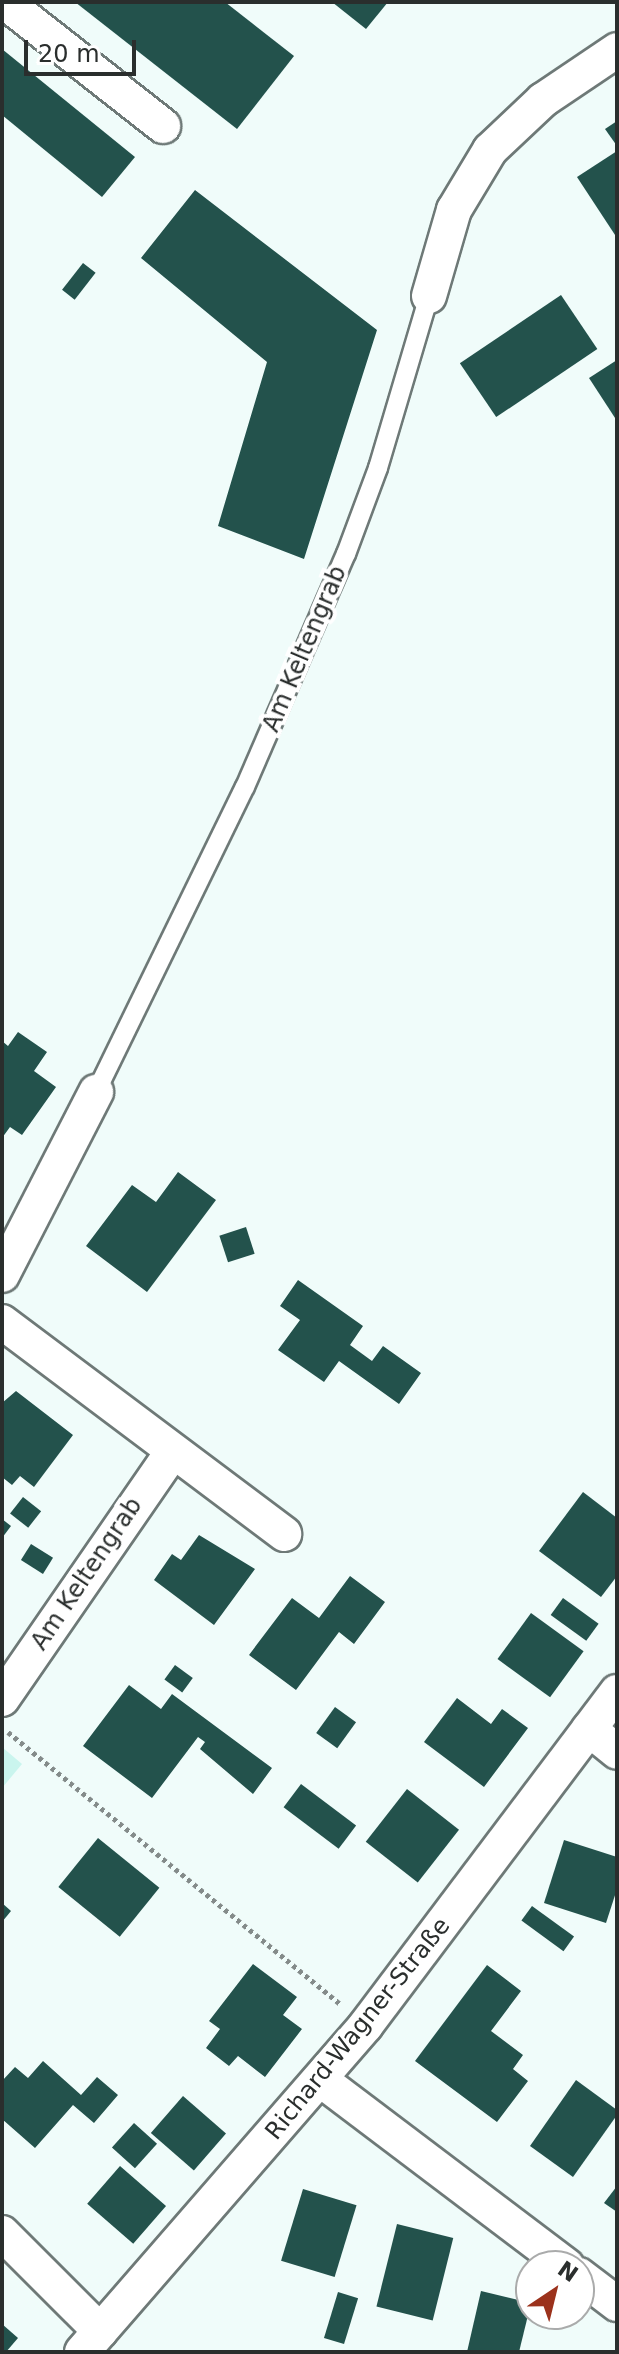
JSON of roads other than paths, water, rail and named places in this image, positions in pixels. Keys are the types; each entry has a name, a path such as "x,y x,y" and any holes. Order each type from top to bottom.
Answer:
{"street":[{"path":"5,2 163,126"},
{"name":"Am Keltengrab","path":"429,296 454,210 490,150 543,100 617,50"},
{"name":"Am Keltengrab","path":"2,1275 96,1092"},
{"path":"2,1322 284,1534"},
{"name":"Am Keltengrab","path":"2,1699 173,1451"},
{"name":"Richard-Wagner-Straße","path":"91,2341 366,2025 617,1692"},
{"path":"589,1729 617,1752"},
{"path":"321,2080 546,2250"},
{"path":"2,2233 91,2341"},
{"path":"595,2287 617,2304"}],"lane":[{"name":"Am Keltengrab","path":"96,1092 245,787 346,554 378,468 429,296"}]}
